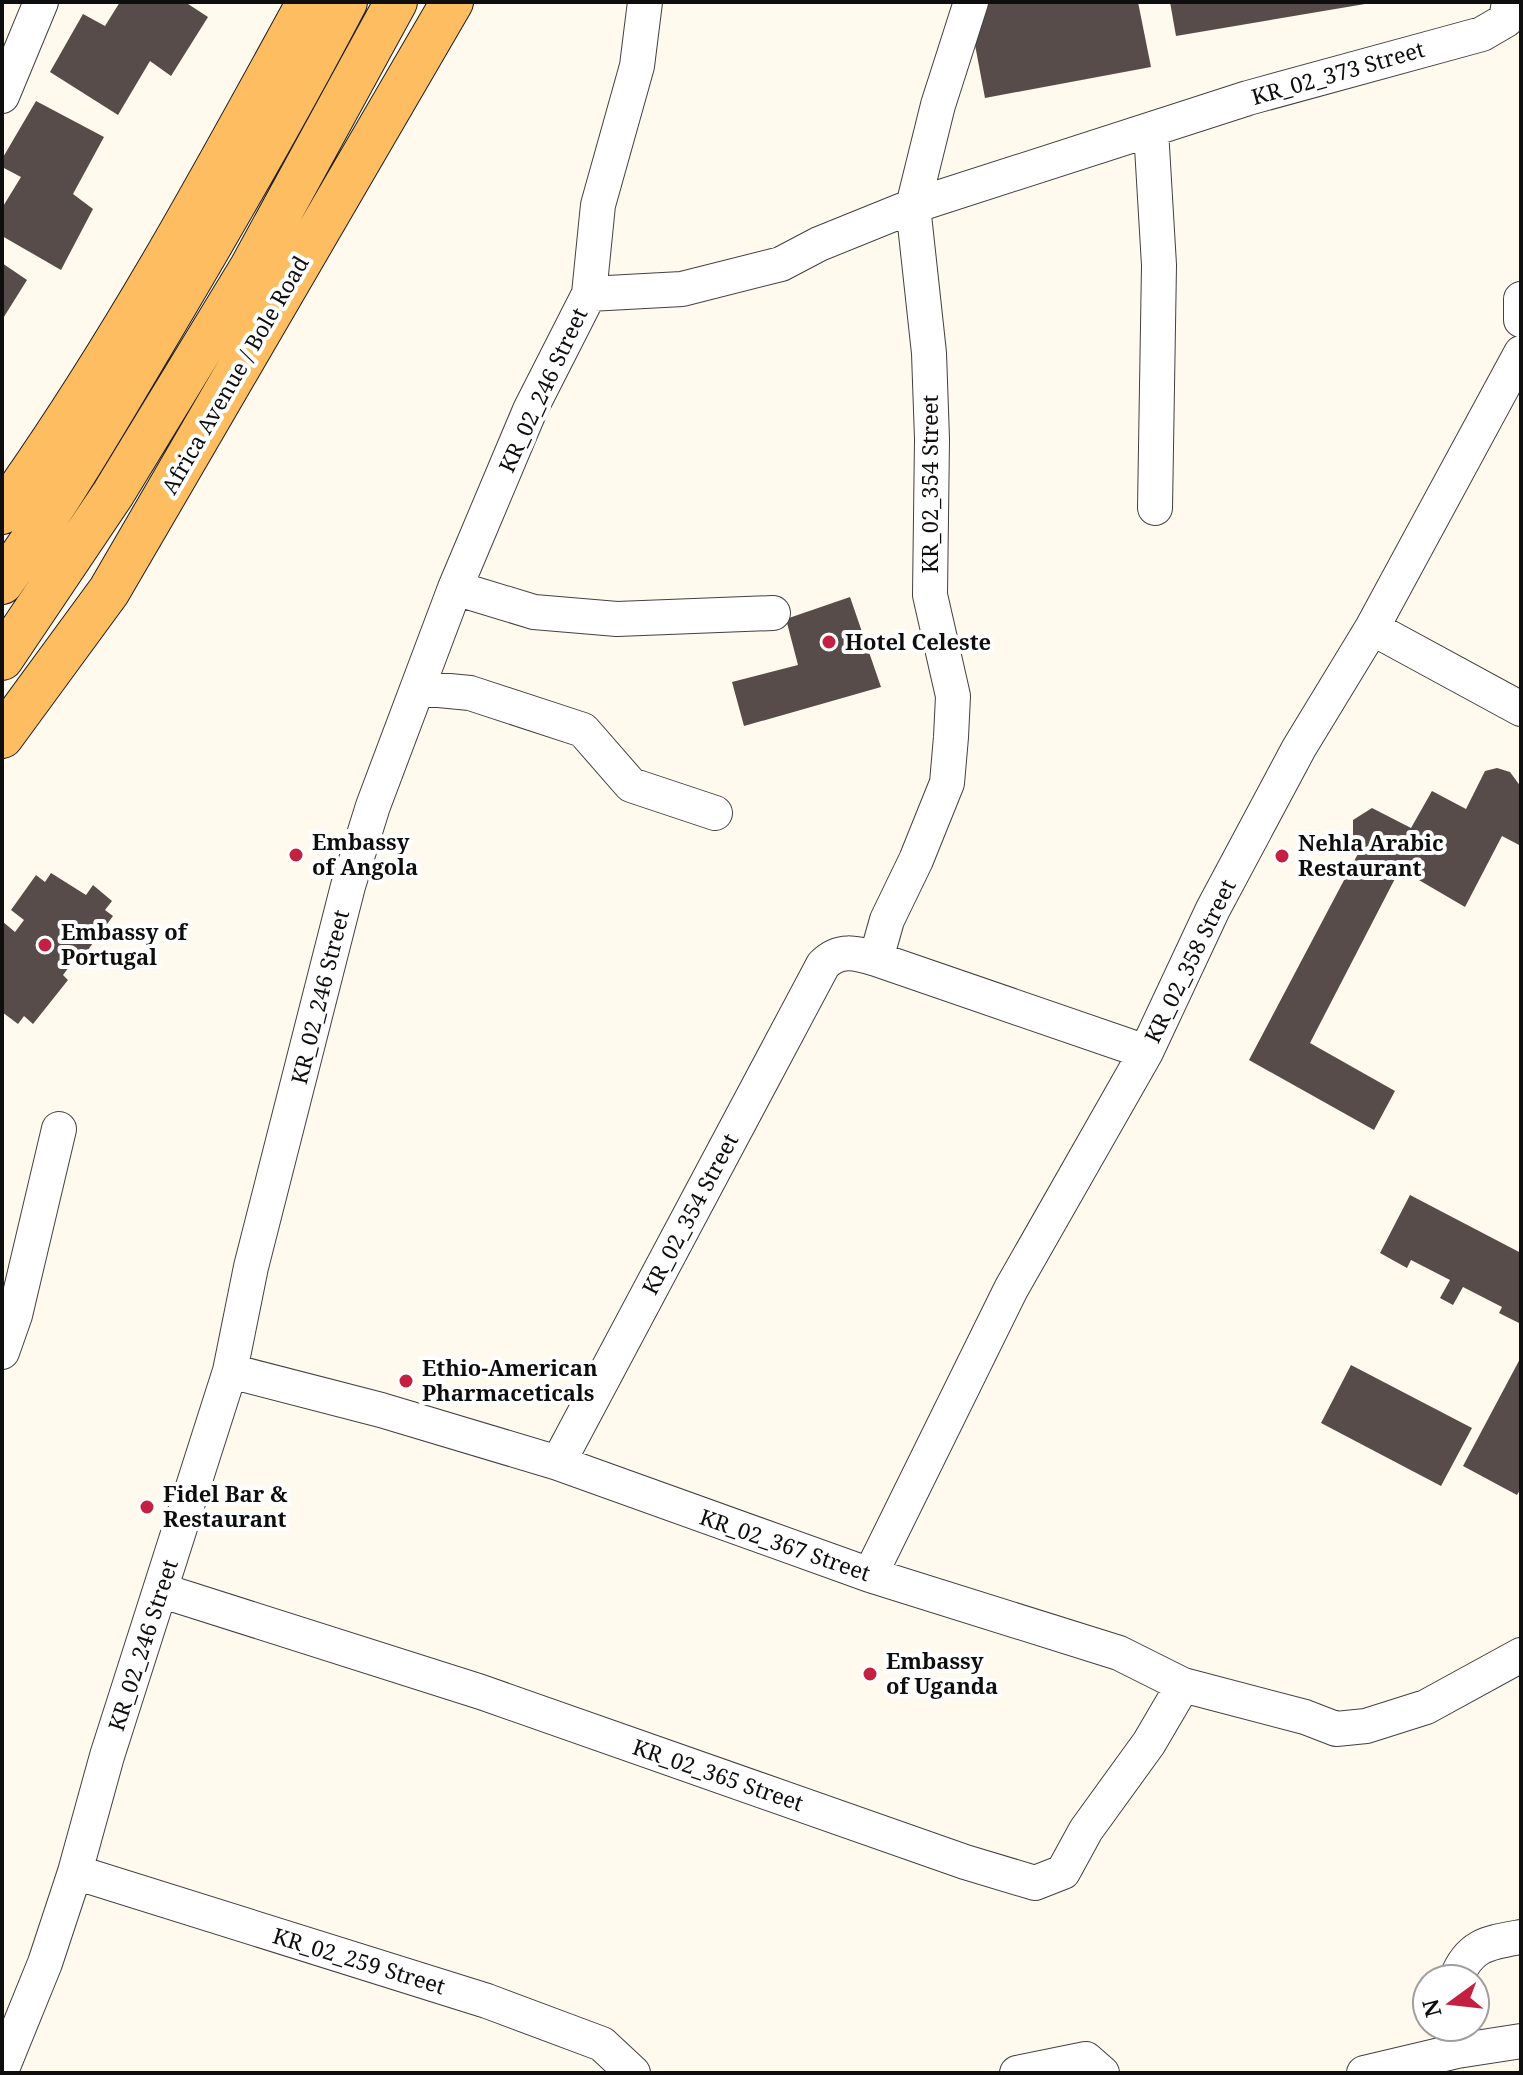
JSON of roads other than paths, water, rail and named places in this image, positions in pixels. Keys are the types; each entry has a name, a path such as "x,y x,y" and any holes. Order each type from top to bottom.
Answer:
{"main road":[{"path":"2,513 127,323 222,161 308,2"},
{"path":"2,583 42,526 216,238 346,2"},
{"name":"Africa Avenue / Bole Road","path":"2,659 113,494 250,269 396,2"},
{"name":"Africa Avenue / Bole Road","path":"2,737 109,591 452,2"}],"street":[{"path":"2,96 41,2"},
{"name":"KR_02_246 Street","path":"9,2035 75,1872 230,1371 251,1267 348,886 373,806 455,588 530,410 589,294 598,205 637,66 645,2"},
{"name":"KR_02_354 Street","path":"558,1463 823,965 831,956 850,952 876,959 887,920 916,860 947,783 953,696 929,581 932,439 929,353 913,206 938,105 971,2"},
{"name":"KR_02_373 Street","path":"589,294 682,289 781,264 819,244 913,206 1248,98 1482,34 1512,15"},
{"path":"1151,130 1159,265 1155,508"},
{"path":"1521,299 1521,320"},
{"name":"KR_02_358 Street","path":"870,1575 1011,1289 1146,1052 1220,895 1299,748 1372,628 1521,353"},
{"path":"455,588 534,612 617,619 773,613"},
{"path":"1372,628 1521,709"},
{"path":"418,688 470,693 583,730 631,785 715,813"},
{"path":"876,959 1146,1052"},
{"path":"2,1352 15,1315 59,1129"},
{"name":"KR_02_367 Street","path":"230,1371 381,1410 558,1463 870,1575 1119,1653 1183,1685 1305,1717 1336,1729 1366,1726 1426,1707 1521,1655"},
{"name":"KR_02_365 Street","path":"160,1590 352,1649 965,1862 1035,1883 1063,1872 1086,1830 1149,1743 1183,1685"},
{"name":"KR_02_259 Street","path":"75,1872 487,2001 602,2044 633,2073"},
{"path":"1462,1963 1464,1957 1490,1942 1521,1937"},
{"path":"2,2069 9,2035"},
{"path":"1364,2073 1458,2050 1521,2041"},
{"path":"1017,2073 1086,2059 1102,2073"}],"place":[{"name":"Hotel Celeste","path":"829,642"},
{"name":"Embassy of Angola","path":"296,855"},
{"name":"Nehla Arabic Restaurant","path":"1282,856"},
{"name":"Embassy of Portugal","path":"45,945"},
{"name":"Ethio-American Pharmaceticals","path":"406,1381"},
{"name":"Fidel Bar & Restaurant","path":"147,1507"},
{"name":"Embassy of Uganda","path":"870,1674"}]}
